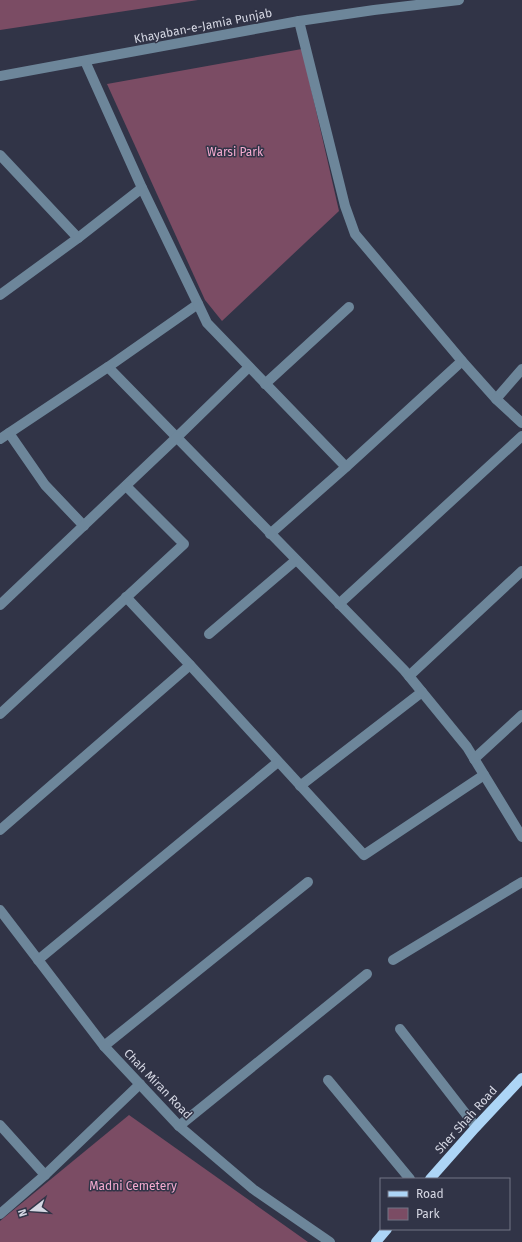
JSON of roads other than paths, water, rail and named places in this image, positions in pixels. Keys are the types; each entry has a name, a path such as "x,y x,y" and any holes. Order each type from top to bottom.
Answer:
{"main road":[{"name":"Sher Shah Road","path":"431,1178 522,1078"},
{"path":"376,1242 386,1230"}],"street":[{"name":"Khayaban-e-Jamia Punjab","path":"0,76 300,21 373,5 459,0"},
{"path":"300,21 345,206 355,234 496,399 522,423"},
{"path":"85,61 142,188 207,323 346,467"},
{"path":"0,155 78,238"},
{"path":"1,292 78,238 142,188"},
{"path":"0,439 108,367 198,304"},
{"path":"265,384 349,307"},
{"path":"270,534 346,467 462,360"},
{"path":"108,367 409,676 467,747 522,837"},
{"path":"0,605 249,367"},
{"path":"496,399 522,369"},
{"path":"9,434 45,485 84,526"},
{"path":"339,604 522,436"},
{"path":"0,714 184,544 126,486"},
{"path":"209,634 296,560"},
{"path":"409,676 522,571"},
{"path":"126,598 190,665 364,855 484,775"},
{"path":"0,830 190,665"},
{"path":"300,786 422,692"},
{"path":"474,759 522,715"},
{"path":"38,960 278,762"},
{"path":"104,1046 308,882"},
{"path":"393,960 522,882"},
{"name":"Chah Miran Road","path":"0,910 104,1046 180,1126 253,1189 330,1242"},
{"path":"180,1126 367,974"},
{"path":"400,1029 476,1127"},
{"path":"328,1080 409,1178"},
{"path":"0,1214 45,1175 140,1084"},
{"path":"0,1125 45,1175"}],"park label":[{"name":"Warsi Park","path":"235,152"},
{"name":"Madni Cemetery","path":"133,1186"}]}
